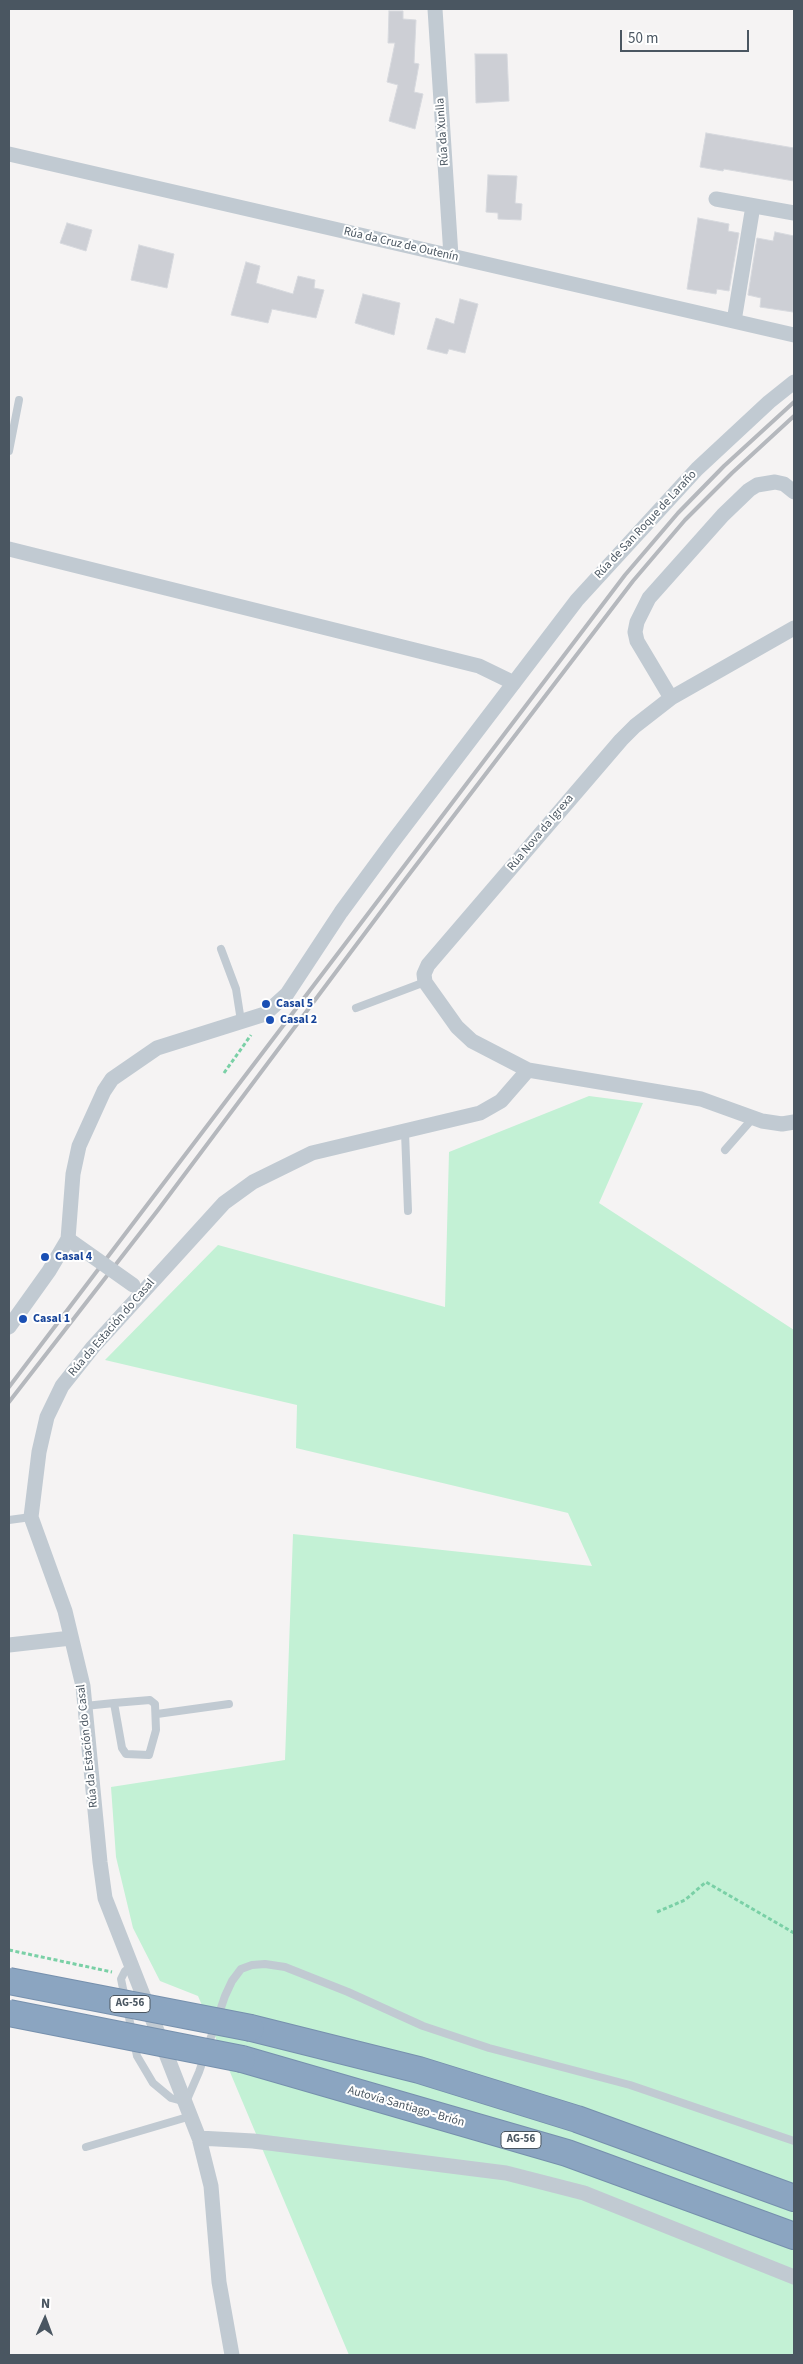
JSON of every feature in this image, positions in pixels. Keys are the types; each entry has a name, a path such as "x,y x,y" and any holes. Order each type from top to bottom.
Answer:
{"highway":[{"name":"AG-56","path":"9,1981 252,2028 419,2070 559,2113 794,2198"},
{"name":"Autovía Santiago - Brión","path":"9,2013 242,2059 567,2153 794,2236"}],"street":[{"name":"Rúa da Xunlla","path":"435,9 451,256"},
{"name":"Rúa da Cruz de Outenín","path":"9,154 235,208 794,335"},
{"path":"716,199 794,212"},
{"path":"734,321 753,206"},
{"name":"Rúa de San Roque de Laraño","path":"265,1014 287,994 369,874 577,600 697,469 769,402 794,382"},
{"path":"671,698 637,641 635,632 637,622 649,598 723,515 749,490 757,485 775,482 784,484 794,492"},
{"path":"9,549 479,666 514,683"},
{"name":"Rúa Nova da Igrexa","path":"425,982 424,974 428,966 621,740 671,698 794,628"},
{"path":"425,982 457,1027 472,1041 528,1070 700,1099 753,1118 782,1124 794,1122"},
{"path":"9,1327 49,1271 68,1238 73,1174 79,1146 104,1091 112,1079 157,1048 265,1014"},
{"name":"Rúa da Estación do Casal","path":"232,2355 219,2282 211,2186 199,2138 158,2033 128,1969 106,1898 100,1862 83,1686 65,1611 31,1517 39,1452 47,1417 62,1386 138,1289 224,1203 254,1182 312,1153 480,1113 501,1101 528,1070"},
{"path":"68,1238 138,1289"},
{"path":"9,1645 71,1638"},
{"path":"199,2138 253,2141 506,2173 584,2193 794,2277"}],"lane":[{"path":"9,451 20,400"},
{"path":"221,948 236,989 240,1021"},
{"path":"356,1008 425,982"},
{"path":"725,1150 753,1118"},
{"path":"405,1132 408,1211"},
{"path":"9,1520 31,1517"},
{"path":"85,1706 114,1703 150,1700 156,1704 156,1730 149,1755 126,1754 122,1748 114,1703"},
{"path":"157,1714 229,1704"},
{"path":"189,2109 225,1996 232,1981 241,1969 252,1965 265,1964 285,1967 348,1992 423,2026 489,2048 630,2086 794,2141"},
{"path":"128,1969 121,1979 137,2056 153,2083 171,2098 189,2109"},
{"path":"86,2147 189,2109"}],"path":[{"path":"224,1072 265,1014"},
{"path":"657,1912 685,1900 706,1882 794,1933"},
{"path":"9,1950 70,1962 95,1970 115,1973 128,1969"}],"green space":[{"path":"589,1096 643,1103 599,1203 794,1330 794,2355 349,2355 198,1996 160,1981 133,1928 116,1857 111,1787 285,1760 293,1534 592,1566 568,1513 296,1448 297,1405 105,1360 218,1245 445,1307 449,1152"}],"building":[{"path":"389,11 403,11 403,19 416,20 414,63 419,64 414,92 423,94 415,129 389,121 398,85 387,82 395,43 388,43"},
{"path":"475,54 507,54 509,101 476,103"},
{"path":"706,133 794,148 794,181 724,169 723,171 700,167"},
{"path":"488,175 517,176 515,203 522,204 521,220 498,219 498,213 486,212"},
{"path":"698,218 729,224 728,231 739,233 729,291 717,289 716,294 687,289"},
{"path":"67,223 92,230 86,251 60,243"},
{"path":"775,232 794,236 793,312 760,307 761,298 748,295 757,238 773,241"},
{"path":"139,245 174,254 167,288 131,280"},
{"path":"246,262 260,266 256,283 293,294 298,276 315,280 314,288 324,290 316,318 272,309 268,323 231,315"},
{"path":"363,294 400,303 394,335 355,323"},
{"path":"460,299 478,304 465,353 449,349 447,354 427,349 436,318 454,324"}],"railway":[{"path":"9,1387 625,575 678,513 724,466 794,402"},
{"path":"9,1402 158,1210 401,885 633,581 685,520 732,473 794,416"}],"place":[{"name":"Casal 5","path":"266,1004"},
{"name":"Casal 2","path":"270,1020"},
{"name":"Casal 4","path":"45,1257"},
{"name":"Casal 1","path":"23,1319"}]}
